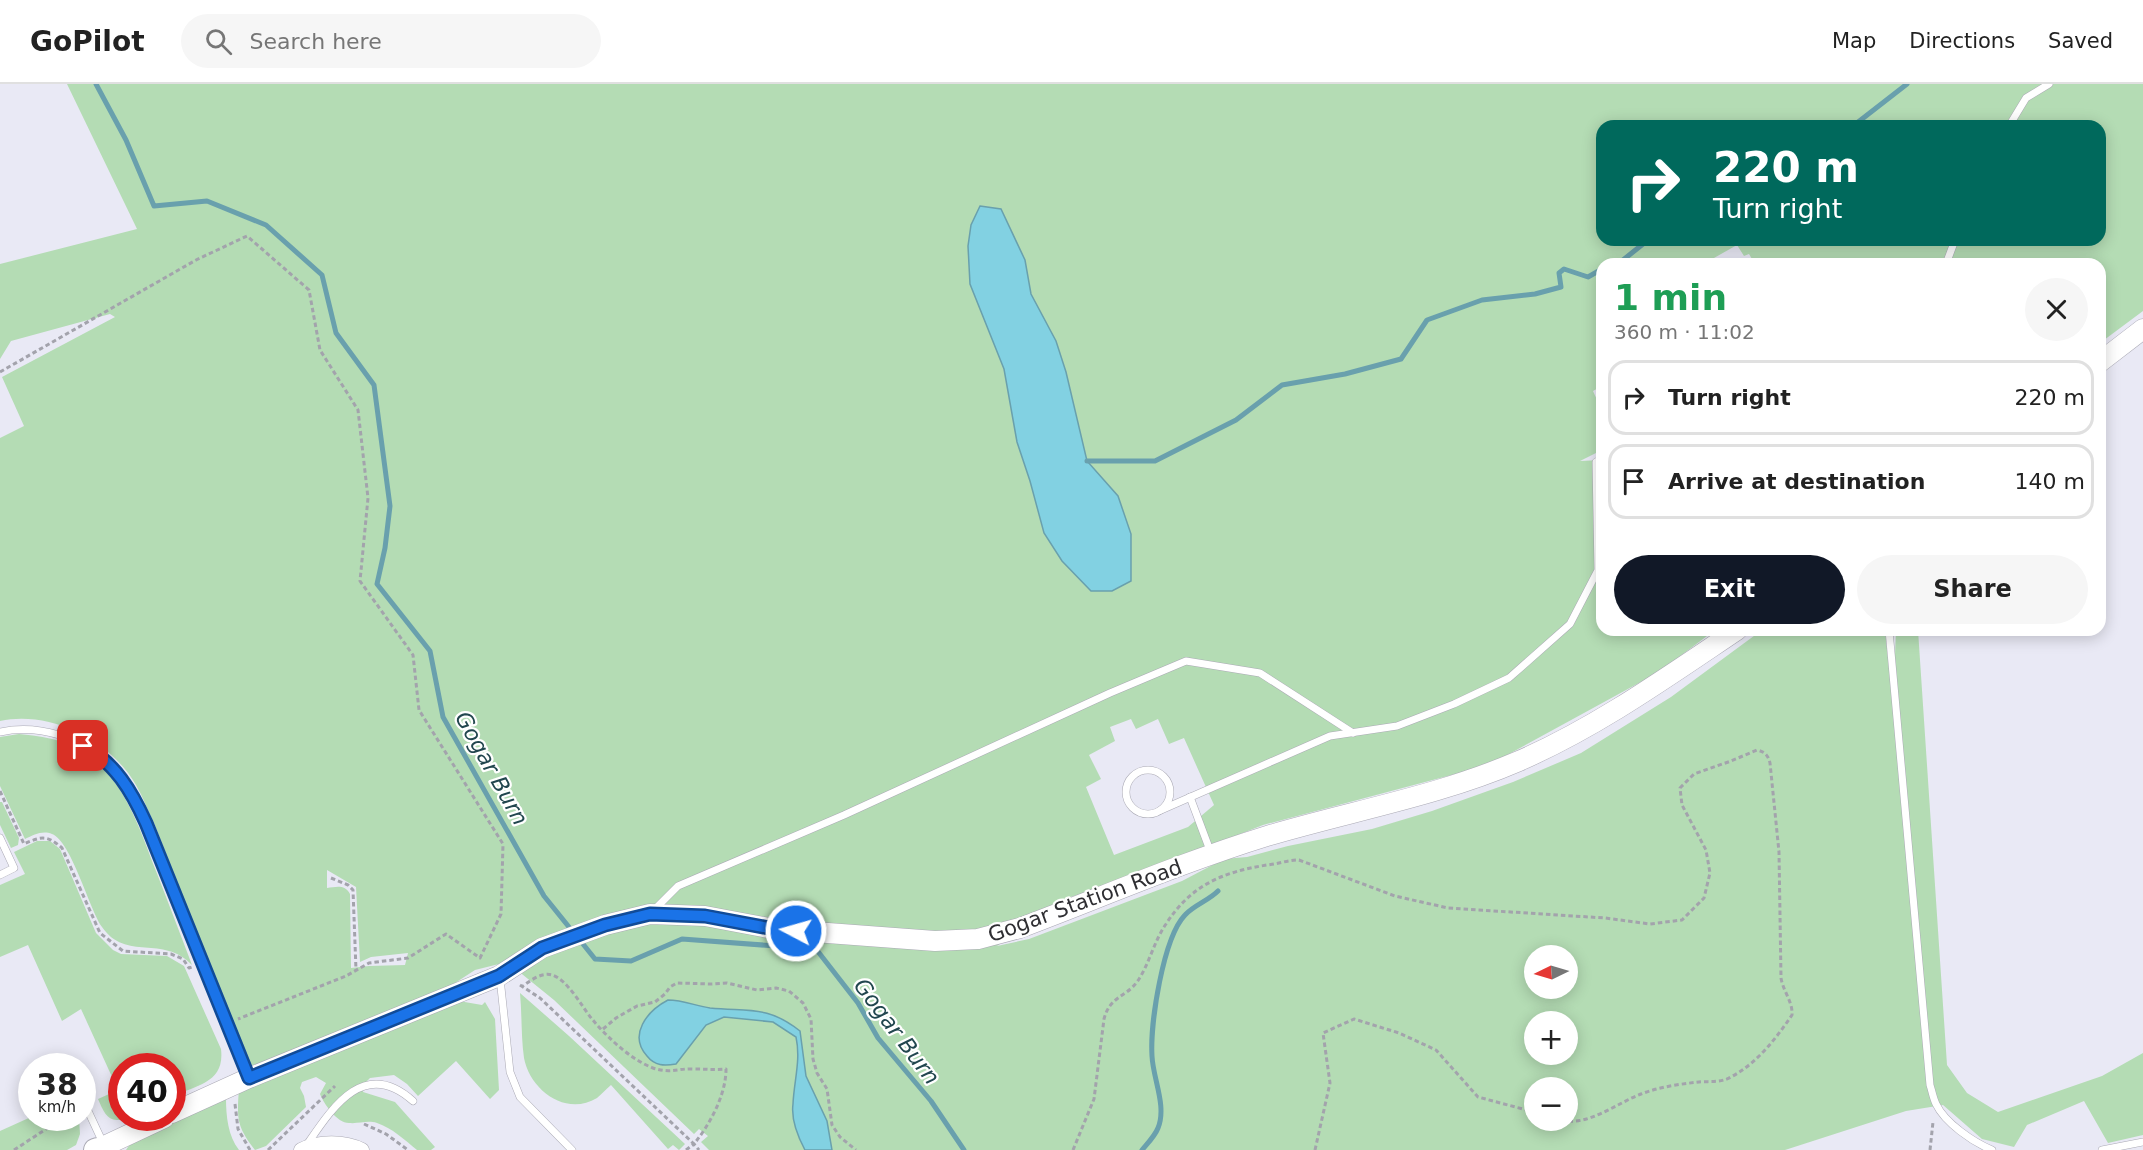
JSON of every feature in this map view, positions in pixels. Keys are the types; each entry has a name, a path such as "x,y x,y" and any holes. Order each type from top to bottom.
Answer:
{"street":[{"path":"2106,357 2143,329"},
{"name":"Gogar Station Road","path":"186,1107 242,1081 499,976 542,948 605,925 650,914 705,916 774,929 935,941 978,939 1020,928 1212,855 1303,826 1415,797 1519,761 1561,741 1639,695 1728,636"},
{"path":"99,1149 137,1131"},
{"path":"303,1149 321,1144 336,1144 353,1145 362,1150"}],"lane":[{"path":"2013,120 2026,98 2049,84"},
{"path":"1161,810 1169,801 1170,789 1161,773 1150,769 1132,776 1126,787 1127,800 1136,811 1149,814 1161,810 1330,736 1397,726 1454,704 1509,678 1570,624 1596,574"},
{"path":"1890,636 1930,1085 1936,1105 1956,1128 1992,1150"},
{"path":"650,914 678,886 1186,661 1260,673 1353,733"},
{"path":"0,732 19,730 46,732 73,740 94,751 124,782 146,823 202,963 242,1081"},
{"path":"1190,797 1212,855"},
{"path":"0,838 14,868 0,875"},
{"path":"499,976 510,1072 520,1097 572,1150"},
{"path":"303,1149 329,1112 346,1095 367,1086 379,1084 399,1089 413,1101"},
{"path":"93,1131 99,1149"},
{"path":"2102,1150 2143,1142"}],"path":[{"path":"0,372 196,260 247,236 309,290 320,350 358,410 368,498 360,581 413,655 419,710 503,844 501,914 480,958 446,934 408,958 369,963 346,976 238,1019"},
{"path":"1073,1150 1094,1099 1104,1019 1108,1006 1137,981 1155,942 1177,910 1209,882 1239,870 1288,860 1299,860 1395,896 1448,908 1605,918 1650,924 1682,920 1704,898 1710,873 1706,850 1682,805 1680,788 1694,774 1731,762 1757,750 1763,752 1768,755 1770,763 1779,843 1781,978 1782,987 1793,1008 1792,1015 1764,1053 1728,1079 1664,1088 1641,1094 1608,1111 1578,1120"},
{"path":"0,791 24,844 38,837 52,839 62,848 100,933 123,951 171,954 183,959 189,968 202,963"},
{"path":"331,878 348,885 353,890 356,970"},
{"path":"523,986 538,977 550,974 556,977 573,993 594,1022 611,1040 630,1055 653,1068 676,1072 692,1069 726,1069 726,1077 717,1106 703,1133 686,1150"},
{"path":"499,976 523,986 540,998 699,1150"},
{"path":"603,1029 637,1006 655,1002 677,983 727,983 757,990 776,988 789,991 803,1002 811,1019 813,1059 817,1074 827,1089 832,1125 840,1137 856,1150"},
{"path":"1315,1150 1330,1083 1323,1033 1354,1019 1399,1033 1436,1050 1478,1097 1524,1109"},
{"path":"242,1081 238,1129 250,1150"},
{"path":"268,1150 334,1086"},
{"path":"1930,1150 1930,1136 1936,1105"},
{"path":"364,1124 386,1134 408,1150"},
{"path":"14,1150 43,1131"}],"green space":[{"path":"67,84 2143,84 2143,311 2106,339 2106,258 1751,258 1749,254 1744,256 1738,246 2106,246 2106,120 1596,120 1596,246 1735,246 1714,258 1596,258 1596,389 1593,391 1596,398 1596,453 1580,461 1596,460 1596,636 1707,636 1659,672 1489,765 1263,825 1106,887 1060,900 997,946 1029,939 1182,881 1224,859 1247,857 1372,829 1432,811 1513,782 1581,753 1671,697 1754,636 1886,636 1893,703 1896,636 1918,636 1947,1065 1967,1093 1998,1112 2102,1076 2143,1053 2143,1135 2108,1143 2084,1101 2027,1125 2014,1147 1982,1139 1943,1105 1906,1111 1785,1150 709,1150 701,1142 708,1136 699,1129 694,1134 554,1000 507,962 475,970 455,983 453,1000 482,1005 485,1002 495,1019 499,1090 490,1099 456,1061 418,1096 394,1075 370,1078 364,1084 363,1092 395,1102 435,1147 431,1150 417,1150 393,1131 377,1123 349,1123 340,1120 328,1108 320,1094 326,1083 316,1077 302,1082 300,1088 306,1107 266,1146 255,1150 241,1128 238,1107 239,1088 255,1081 154,823 136,785 111,755 78,732 39,720 0,721 0,438 24,426 2,377 115,317 110,314 11,341 0,359 0,264 137,229","holes":["1131,719 1136,729 1158,719 1169,744 1184,738 1214,805 1188,827 1114,855 1086,787 1101,779 1089,755 1115,741 1110,727","327,870 356,887 360,962 371,957 408,953 405,965 351,968 350,894 343,887 327,888"]},
{"path":"19,734 47,738 76,747 92,757 115,782 138,825 192,965 181,956 169,951 133,946 112,937 97,918 73,861 59,839 52,834 45,833 25,839 0,786 0,737"},
{"path":"0,802 19,838 18,845 11,848 0,825"},
{"path":"37,841 50,841 60,849 96,933 113,950 121,954 167,956 184,966 221,1049 219,1069 208,1081 186,1091 186,1053 108,1053 108,1068 81,1009 62,1021 28,945 0,957 0,885 25,874 14,852"},
{"path":"520,993 685,1144 679,1150 673,1145 668,1149 611,1085 597,1098 585,1103 573,1104 562,1102 542,1090 528,1070 524,1058"},
{"path":"108,1094 108,1116 105,1113 98,1099"},
{"path":"226,1098 228,1126 239,1150 126,1150 132,1141 154,1131 186,1131 186,1116"},
{"path":"18,1123 18,1131 80,1131 80,1134 76,1145 67,1150 0,1150 0,1131"}],"water":[{"path":"980,206 1001,209 1025,260 1031,294 1056,341 1066,372 1087,461 1118,496 1131,534 1131,581 1112,591 1091,591 1062,561 1044,533 1017,442 1004,369 970,284 968,246 971,225"},
{"path":"668,1000 710,1008 767,1013 800,1031 806,1076 827,1121 832,1150 805,1150 796,1128 793,1110 798,1062 796,1037 773,1022 724,1017 706,1025 676,1064 660,1065 647,1056 639,1040 642,1024 647,1017"}],"waterway":[{"name":"Gogar Burn","path":"96,84 126,140 154,206 207,201 266,225 322,275 336,333 374,385 390,506 385,548 377,584 430,651 443,717 544,896 573,932"},
{"path":"1861,120 1907,84"},
{"path":"1626,258 1640,246"},
{"path":"1087,461 1155,461 1236,420 1282,385 1345,374 1401,359 1427,320 1482,300 1535,294 1561,287 1559,273 1564,269 1588,277 1596,272"},
{"path":"1142,1150 1155,1134 1160,1120 1161,1111 1153,1065 1152,1042 1164,961 1177,926 1185,915 1218,891"},
{"name":"Gogar Burn","path":"579,939 595,959 631,961 682,939 816,949 858,1003 878,1038 931,1101 964,1150"}],"route":[{"path":"83,746 94,751 110,765 134,797 249,1078 499,976 542,948 605,925 650,914 705,916 796,931"}]}
